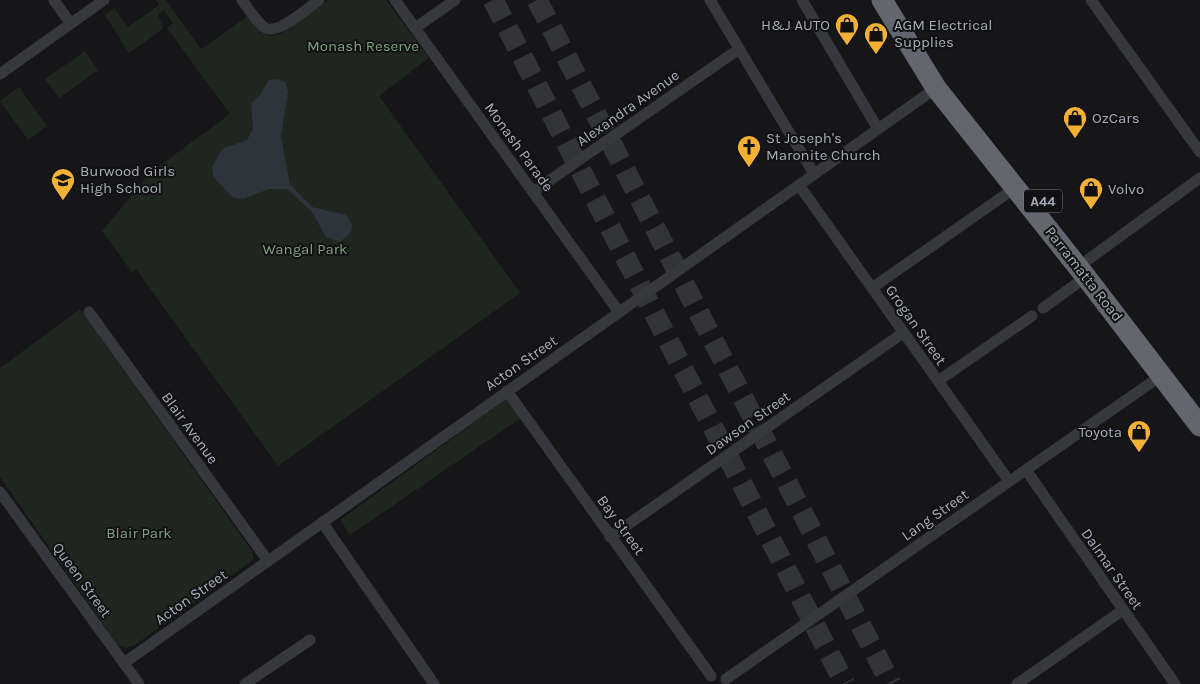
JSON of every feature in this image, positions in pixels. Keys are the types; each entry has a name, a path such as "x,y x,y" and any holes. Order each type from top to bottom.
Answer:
{"highway":[{"name":"Parramatta Road","path":"882,0 936,88 1015,188 1088,268 1200,402"},
{"name":"Parramatta Road","path":"897,0 936,66 1088,268 1200,426"}],"street":[{"path":"54,0 70,23"},
{"path":"0,74 104,0"},
{"path":"242,0 263,26 272,30 282,27 319,0"},
{"name":"Monash Parade","path":"396,0 619,312"},
{"path":"415,28 455,0"},
{"path":"710,0 814,174"},
{"path":"802,0 878,129"},
{"path":"1090,0 1200,152"},
{"name":"Alexandra Avenue","path":"533,192 739,49"},
{"name":"Acton Street","path":"124,663 936,88"},
{"path":"1043,308 1088,268 1200,178"},
{"name":"Grogan Street","path":"799,185 1009,482"},
{"path":"872,288 1015,188"},
{"name":"Blair Avenue","path":"89,312 268,561"},
{"path":"938,381 1032,316"},
{"name":"Dawson Street","path":"610,537 903,333"},
{"name":"Lang Street","path":"726,682 1162,374"},
{"name":"Bay Street","path":"507,391 710,680"},
{"name":"Dalmar Street","path":"1026,470 1175,684"},
{"name":"Queen Street","path":"0,492 139,684"},
{"path":"322,522 434,684"},
{"path":"1017,684 1123,610"},
{"path":"245,684 310,640"},
{"path":"710,680 720,675 726,682"}],"green space":[{"name":"Wangal Park","path":"156,0 166,0 201,49 248,16 260,32 269,36 280,34 329,0 386,0 429,58 379,96 520,293 278,466 136,269 132,272 102,231 151,172 230,114 167,28 173,23 164,10 158,14 163,29 129,53 105,15 114,8 128,27 159,5"},
{"path":"85,51 98,70 59,98 45,79"},
{"path":"19,87 47,126 28,140 0,101"},
{"name":"Blair Park","path":"80,309 252,551 254,559 135,645 126,648 118,645 0,477 0,368"},
{"path":"508,398 521,418 350,535 340,520"}],"shaded area":[{"path":"276,79 285,82 288,91 281,137 290,184 312,207 346,215 352,225 351,232 340,242 326,237 312,212 287,189 269,189 243,199 232,197 213,176 212,167 222,149 247,140 253,129 251,103 260,95 269,80"}],"tunnel":[{"path":"493,0 845,684"},
{"path":"537,0 891,684"}],"place":[{"name":"H&J AUTO","path":"847,46"},
{"name":"AGM Electrical Supplies","path":"876,55"},
{"name":"OzCars","path":"1075,139"},
{"name":"St Joseph's Maronite Church","path":"749,168"},
{"name":"Burwood Girls High School","path":"63,201"},
{"name":"Volvo","path":"1091,210"},
{"name":"Toyota","path":"1139,453"}],"park label":[{"name":"Monash Reserve","path":"363,46"}]}
